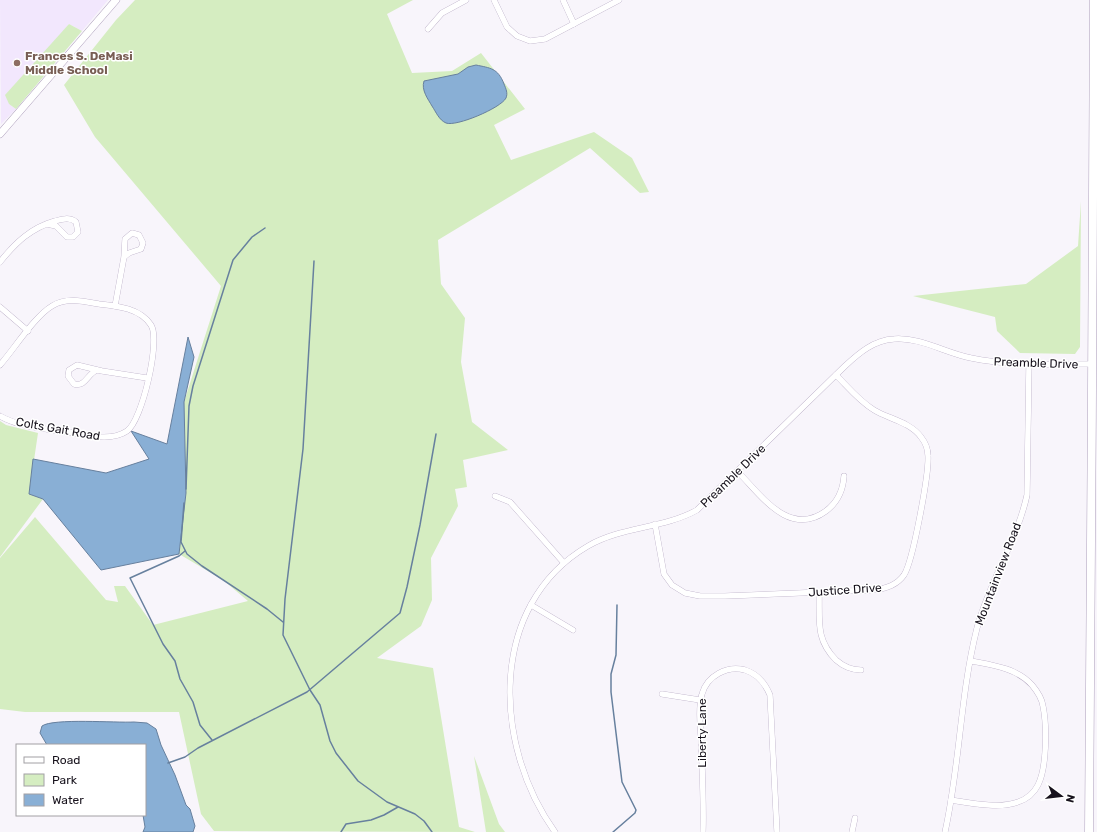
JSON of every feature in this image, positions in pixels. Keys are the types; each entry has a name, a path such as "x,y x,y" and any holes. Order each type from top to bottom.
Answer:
{"main road":[{"path":"1089,832 1094,660 1092,364 1094,0"}],"street":[{"path":"0,134 116,0"},
{"path":"428,29 442,13 466,0"},
{"path":"494,0 507,27 523,40 530,41 545,39 619,0"},
{"path":"563,0 574,24"},
{"path":"0,262 22,237 47,224 65,219 72,219 76,222 78,232 73,237 67,237 56,226 47,224"},
{"path":"115,306 124,257 125,239 129,234 139,235 143,243 141,249 129,253 124,257"},
{"name":"Colts Gait Road","path":"0,365 46,311 62,301 70,300 115,306 137,312 153,329 154,351 140,411 134,423 126,432 115,436 96,436 17,423 0,416"},
{"path":"0,307 28,331"},
{"name":"Preamble Drive","path":"555,832 540,809 528,783 515,740 511,710 510,686 512,656 518,634 530,605 542,587 564,563 581,550 607,537 625,530 680,518 697,510 738,472 836,375 867,348 880,341 895,339 915,341 975,359 1029,363 1092,364"},
{"name":"Mountainview Road","path":"945,832 951,800 962,705 976,631 984,606 1022,514 1027,495 1029,363"},
{"path":"97,370 90,374 86,381 81,384 71,382 68,376 69,370 77,365 97,370 147,378"},
{"name":"Justice Drive","path":"655,524 664,574 672,585 685,593 708,596 880,589 899,580 907,569 912,555 928,455 924,442 915,431 869,406 856,396 836,375"},
{"path":"738,472 776,511 789,517 803,519 816,517 832,506 840,496 844,476"},
{"path":"495,496 510,502 564,563"},
{"path":"818,592 820,633 824,645 831,655 845,667 861,670"},
{"path":"530,605 573,630"},
{"path":"951,800 984,804 1018,802 1034,792 1042,773 1044,714 1042,700 1035,688 1026,680 1009,670 971,661"},
{"name":"Liberty Lane","path":"703,832 700,700 704,687 709,681 721,672 736,669 751,672 763,681 770,695 772,710 777,832"},
{"path":"662,694 700,700"},
{"path":"852,832 855,818"}],"shaded area":[{"name":"Frances S. DeMasi Middle School","path":"0,0 108,0 82,31 69,24 9,104 16,109 1,124"}],"green space":[{"path":"135,0 413,0 387,14 412,73 452,71 481,53 525,109 494,125 511,160 594,132 632,158 649,192 640,193 590,148 438,240 441,284 465,318 461,362 472,422 508,450 463,460 467,487 455,489 458,506 431,558 432,600 421,626 377,658 433,668 459,827 475,832 214,831 201,814 179,712 25,712 0,709 0,558 35,517 106,600 118,602 114,586 125,586 153,625 248,601 223,580 179,554 186,493 184,402 221,286 95,137 64,85 116,20"},
{"path":"69,24 82,31 16,109 9,104 5,95"},
{"path":"1081,201 1080,347 1075,354 1020,353 997,331 995,317 913,296 1026,284 1078,246"},
{"path":"0,421 6,425 38,433 29,494 43,499 0,557"},
{"path":"474,756 499,824 505,832 486,832"}],"water":[{"path":"476,65 489,68 499,75 506,89 506,98 496,107 478,116 459,122 444,122 424,91 424,81 458,74 468,67"},
{"path":"188,337 194,357 184,402 186,493 179,554 101,570 43,499 29,494 33,459 106,473 149,459 131,431 167,444"},
{"path":"85,721 147,723 156,729 161,745 175,775 186,805 190,809 195,826 193,832 143,832 145,827 143,816 146,816 146,744 46,744 40,733 42,726 48,724"}],"waterway":[{"path":"186,489 189,406 193,386 233,260 252,237 265,228"},
{"path":"314,261 303,449 285,599 283,635 310,690 320,705 330,741 336,753 358,781 387,802 415,814 424,821 432,832"},
{"path":"168,763 185,757 198,748 307,692 400,613 420,525 436,434"},
{"path":"184,503 181,542 187,554 202,566 267,609 283,622"},
{"path":"185,551 179,556 130,578 163,644 175,661 180,679 193,702 200,725 212,740"},
{"path":"613,832 635,813 636,810 622,782 611,692 611,674 616,655 617,605"},
{"path":"341,832 346,824 371,820 398,807"}],"place":[{"name":"Frances S. DeMasi Middle School","path":"17,63"}]}
